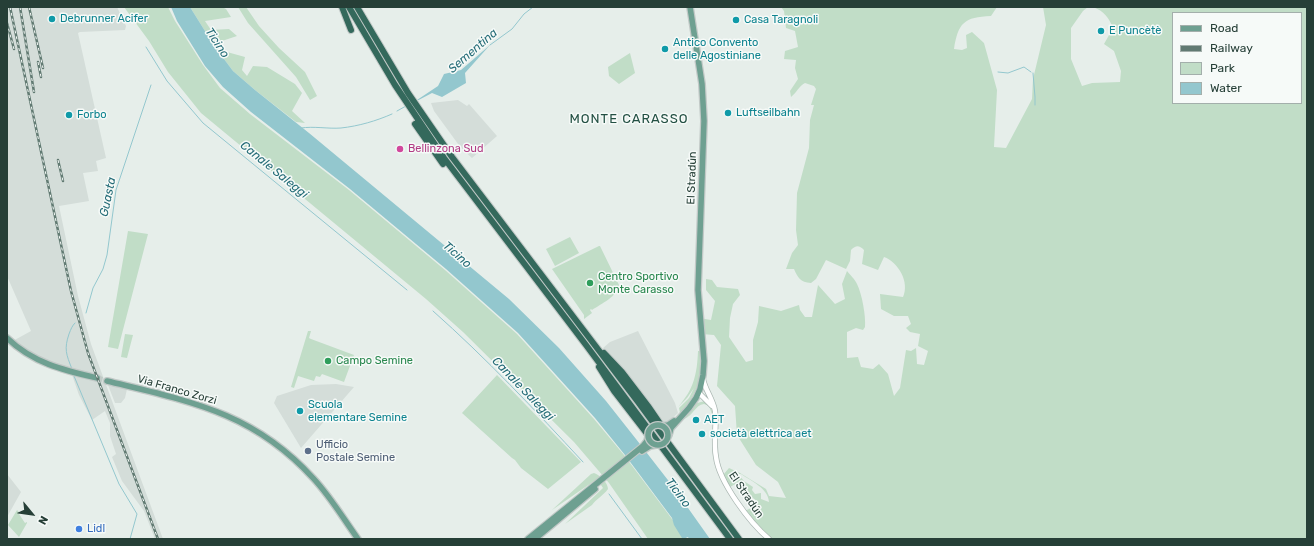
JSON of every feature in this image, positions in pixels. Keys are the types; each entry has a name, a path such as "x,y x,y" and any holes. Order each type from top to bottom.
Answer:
{"highway":[{"path":"342,7 351,30"},
{"path":"350,7 444,158 586,345 730,539"},
{"path":"357,7 405,94"},
{"path":"414,108 638,402 738,539"},
{"path":"415,124 468,195 475,200"},
{"path":"582,330 622,372 661,426"},
{"path":"586,345 606,380 648,436"}],"main road":[{"name":"El Stradún","path":"690,7 704,96 698,290 703,379 699,392"},
{"path":"9,340 30,356 48,365 97,378"},
{"name":"Via Franco Zorzi","path":"107,381 200,405 234,418 259,432 286,452 312,477 358,539"},
{"path":"528,539 645,448 665,443 670,430 692,404 699,392"},
{"path":"536,539 643,446 647,441 652,427 668,425 678,419"},
{"path":"661,426 667,430 669,435"},
{"path":"648,436 651,442 656,445"}],"street":[{"path":"703,379 708,399"},
{"path":"699,392 708,399"},
{"path":"685,412 700,400 708,399"},
{"name":"El Stradún","path":"708,399 715,413 715,453 720,473 728,488 767,537"}],"shaded area":[{"path":"7,7 117,7 126,26 125,30 78,33 106,158 96,161 98,171 83,173 89,201 59,206 78,296 91,344 163,539 155,539 144,511 122,481 112,457 116,454 110,436 110,423 105,411 92,420 79,395 71,372 60,369 11,342 31,331 7,276"},
{"path":"458,100 467,106 469,104 497,136 472,158 461,148 434,111 431,103"},
{"path":"638,331 675,403 678,413 668,422 662,422 650,404 603,348 610,342"},
{"path":"336,384 354,387 301,448 274,403 277,396 311,385"},
{"path":"108,385 127,389 125,398 121,403 115,403"},
{"path":"7,474 21,492 7,517"}],"green space":[{"path":"124,7 168,7 175,21 203,65 220,88 250,114 349,190 445,270 517,334 594,419 624,455 687,539 648,539 609,483 574,442 463,332 426,299 201,113 168,72 149,41"},
{"path":"190,7 222,7 226,9 231,17 205,21 211,30 229,29 237,36 219,42 227,52 245,57 242,70 247,76 253,66 267,67 295,84 302,93 292,111 305,123 296,122 233,71 215,47"},
{"path":"238,7 246,7 259,26 279,48 305,72 317,96 310,100 296,77 248,23"},
{"path":"781,7 997,7 991,16 974,18 964,23 960,27 954,49 962,50 967,48 966,35 972,32 984,43 997,90 994,147 1006,148 1032,99 1033,79 1046,25 1043,7 1088,7 1083,11 1071,28 1071,59 1082,86 1092,83 1120,82 1121,71 1114,51 1104,44 1113,28 1106,15 1093,7 1307,7 1307,539 769,539 744,511 757,506 757,501 737,483 730,487 723,475 729,468 740,473 766,489 769,496 786,498 778,482 756,465 737,435 735,406 717,386 721,345 714,335 701,334 699,318 711,320 715,301 706,290 706,279 712,280 717,287 738,289 740,295 733,304 730,318 729,337 746,362 753,360 753,340 758,322 759,306 781,311 799,305 800,310 805,317 812,317 818,285 835,304 845,299 842,284 847,271 855,280 859,288 865,317 865,327 863,330 856,328 847,332 847,358 858,357 861,367 873,369 879,364 888,374 894,396 900,388 906,350 911,351 916,348 917,364 924,365 928,351 918,346 920,334 910,332 906,328 911,324 908,316 894,316 881,309 880,294 903,297 905,291 904,279 898,268 894,263 884,257 878,270 862,264 864,250 859,246 856,246 851,250 850,261 846,269 826,260 816,279 811,283 804,282 800,279 794,269 786,269 792,253 798,245 796,230 797,193 809,148 810,120 814,105 811,105 816,89 814,86 805,83 791,97 790,91 798,79 795,68 796,60 784,59 785,51 798,47 795,31 786,28 784,11","holes":["738,474 741,474 762,489 766,493 769,502 761,499 761,493 755,494 752,490 753,487 744,481"]},
{"path":"630,53 635,73 619,84 609,76 608,67"},
{"path":"128,231 148,234 118,349 108,347"},
{"path":"570,237 579,253 555,266 546,249"},
{"name":"Centro Sportivo Monte Carasso","path":"599,246 619,285 616,293 592,310 591,309 590,310 592,313 584,319 584,315 552,269"},
{"name":"Campo Semine","path":"308,331 311,331 309,338 354,355 344,382 322,374 320,377 316,376 314,381 298,376 294,388 291,387"},
{"path":"125,334 133,335 127,358 121,357"},
{"path":"698,351 700,351 700,376 696,390 682,411 686,416 697,403 705,401 711,407 713,417 709,406 704,404 698,406 690,416 684,419 679,408 689,398 694,388 678,407 688,394 694,381"},
{"path":"497,375 581,462 548,489 521,468 515,460 462,413"},
{"path":"594,473 607,484 608,489 592,505 565,524 603,488 597,479 552,510 591,474"},
{"path":"17,510 25,523 27,522 19,537 8,525"}],"water":[{"path":"171,7 190,7 215,47 233,71 509,299 559,348 606,401 671,484 710,539 689,539 688,537 682,538 674,525 672,518 625,455 595,418 518,333 446,269 350,189 251,112 223,87 205,66 177,21"},
{"path":"490,45 465,73 466,83 442,97 432,93 411,104 438,86 444,74 461,70"}],"waterway":[{"name":"Sementina","path":"490,45 512,29 524,14 533,7"},
{"name":"Canale Saleggi","path":"146,47 167,81 203,123 407,290"},
{"path":"998,72 1008,73 1024,67 1031,72"},
{"path":"1033,73 1035,105"},
{"name":"Guasta","path":"86,313 93,288 103,269 107,255 116,190 151,85"},
{"name":"Sementina","path":"397,111 406,106"},
{"name":"Sementina","path":"301,128 348,127 367,123 392,114"},
{"name":"Canale Saleggi","path":"433,311 510,385 583,462"},
{"path":"72,369 66,348 69,334 75,323"},
{"name":"Guasta","path":"74,376 119,484 137,514 130,539"},
{"name":"Canale Saleggi","path":"609,494 642,539"}],"tunnel":[{"path":"97,378 107,381"}],"railway":[{"path":"10,7 71,291 88,353 158,539"},
{"path":"20,7 34,92"},
{"path":"29,7 43,68"},
{"path":"7,23 14,49"},
{"path":"38,62 41,77"},
{"path":"58,160 63,181"}],"place":[{"name":"Debrunner Acifer","path":"52,19"},
{"name":"Casa Taragnoli","path":"736,20"},
{"name":"E Puncètè","path":"1101,31"},
{"name":"Antico Convento delle Agostiniane","path":"665,49"},
{"name":"Luftseilbahn","path":"728,113"},
{"name":"Forbo","path":"69,115"},
{"name":"Bellinzona Sud","path":"400,149"},
{"name":"Centro Sportivo Monte Carasso","path":"590,283"},
{"name":"Campo Semine","path":"328,361"},
{"name":"Scuola elementare Semine","path":"300,411"},
{"name":"AET","path":"696,420"},
{"name":"società elettrica aet","path":"702,434"},
{"name":"Ufficio Postale Semine","path":"308,451"},
{"name":"Lidl","path":"79,529"}],"district":[{"name":"MONTE CARASSO","path":"629,119"}],"water label":[{"name":"Ticino","path":"217,43"},
{"name":"Ticino","path":"457,255"},
{"name":"Ticino","path":"678,493"}]}
